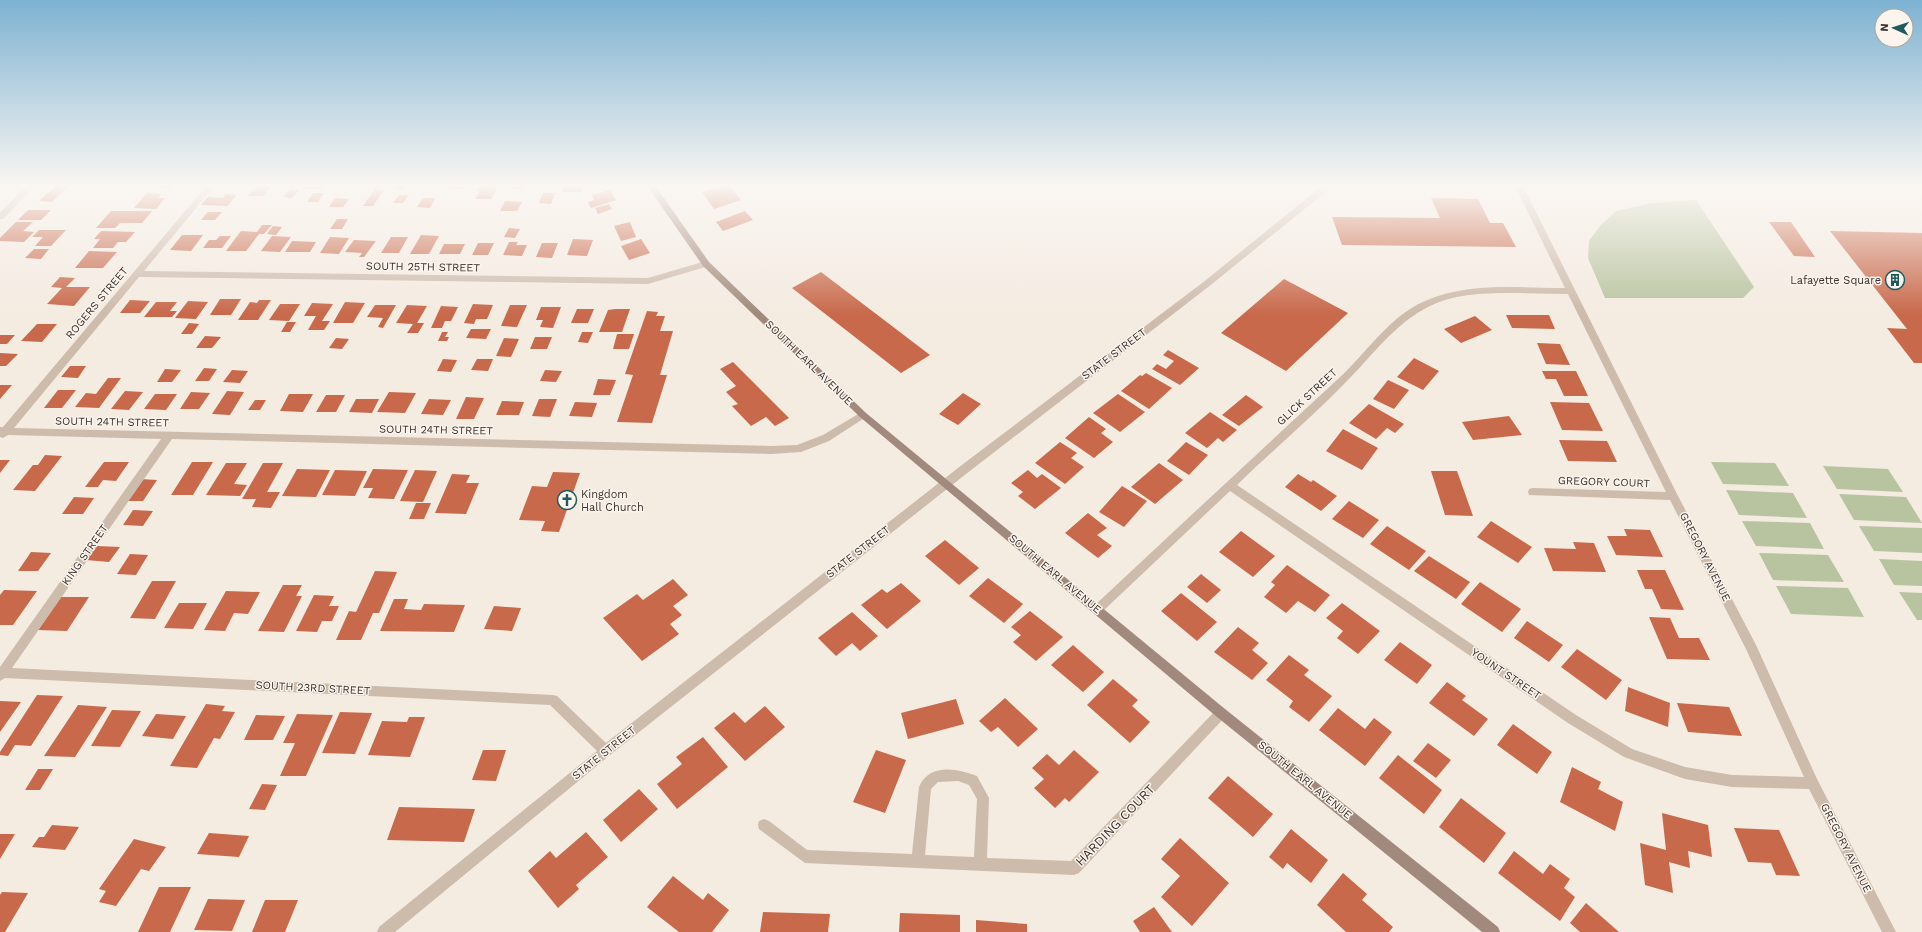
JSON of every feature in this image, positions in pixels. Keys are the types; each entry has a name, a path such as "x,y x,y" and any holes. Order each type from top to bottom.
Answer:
{"street":[{"name":"ROGERS STREET","path":"2,433 176,227"},
{"name":"SOUTH EARL AVENUE","path":"680,227 706,264 863,415 1098,609 1221,713 1493,932"},
{"name":"STATE STREET","path":"384,932 606,751 946,484 1209,282 1276,227"},
{"name":"GREGORY AVENUE","path":"1540,227 1673,496 1752,649 1813,783 1889,932"},
{"name":"SOUTH 25TH STREET","path":"137,274 648,281 706,264"},
{"name":"GLICK STREET","path":"1098,609 1359,364 1412,312 1427,304 1449,296 1479,292 1571,291"},
{"name":"SOUTH 24TH STREET","path":"2,433 169,435 771,450 798,449 826,438 863,415"},
{"name":"KING STREET","path":"1,674 169,435"},
{"name":"YOUNT STREET","path":"1229,485 1572,720 1628,754 1685,773 1732,781 1813,783"},
{"name":"GREGORY COURT","path":"1533,492 1673,496"},
{"name":"SOUTH 23RD STREET","path":"1,674 553,700 606,751"},
{"name":"HARDING COURT","path":"764,825 805,856 1074,868 1221,713"},
{"path":"918,861 925,787 935,776 958,775 973,780 983,798 980,864"}],"green space":[{"path":"1599,227 1714,227 1754,287 1743,298 1605,298 1588,258 1589,241"},
{"path":"1711,462 1775,463 1789,486 1723,484"},
{"path":"1823,466 1888,469 1903,492 1837,489"},
{"path":"1726,490 1793,493 1807,518 1739,515"},
{"path":"1839,494 1906,497 1922,523 1854,520"},
{"path":"1742,521 1810,523 1824,549 1756,546"},
{"path":"1859,526 1922,528 1922,553 1874,551"},
{"path":"1759,553 1828,555 1844,582 1773,580"},
{"path":"1879,559 1922,561 1922,586 1894,585"},
{"path":"1776,586 1848,588 1864,617 1791,614"},
{"path":"1899,592 1922,593 1922,620 1917,620"}],"building":[{"path":"11,227 27,227 23,231 34,232 24,242 0,241 0,238"},
{"path":"260,227 270,227 264,234 259,234 246,251 226,251 241,231 257,232"},
{"path":"272,227 282,227 276,235 267,234"},
{"path":"331,227 343,227 342,229 330,229"},
{"path":"615,227 632,227 636,237 621,241"},
{"path":"720,227 733,227 723,231"},
{"path":"1336,227 1505,227 1516,247 1342,245"},
{"path":"1773,227 1795,227 1815,257 1794,256"},
{"path":"509,228 520,229 515,238 504,237"},
{"path":"39,230 66,230 51,246 35,246 43,237 32,237"},
{"path":"101,231 135,232 126,242 118,242 113,248 93,248 100,239 94,239"},
{"name":"Lafayette Square","path":"1830,231 1922,233 1922,363 1914,363 1887,328 1907,329"},
{"path":"182,235 203,235 191,251 170,250"},
{"path":"421,235 439,236 429,254 410,254"},
{"path":"220,236 231,236 222,248 203,248 209,240 216,240"},
{"path":"272,236 291,237 280,252 261,251"},
{"path":"330,237 349,238 339,254 320,253"},
{"path":"391,237 408,237 399,253 381,253"},
{"path":"573,239 593,240 587,256 567,255"},
{"path":"641,239 650,253 629,260 621,246"},
{"path":"354,240 376,241 364,257 359,257 362,253 345,252"},
{"path":"292,241 316,242 310,252 285,252"},
{"path":"509,242 518,242 516,245 527,245 522,256 503,255"},
{"path":"478,243 494,243 488,255 472,255"},
{"path":"542,243 558,243 552,258 536,257"},
{"path":"444,244 465,244 460,254 439,254"},
{"path":"34,249 49,249 41,259 25,258"},
{"path":"89,251 117,252 103,268 75,268"},
{"path":"821,272 930,355 901,373 792,288"},
{"path":"60,277 75,278 66,287 90,287 74,306 47,304 62,288 51,287"},
{"path":"1284,279 1348,313 1286,371 1221,333"},
{"path":"220,299 241,299 231,315 210,315"},
{"path":"130,300 150,301 140,313 120,313"},
{"path":"259,300 271,300 258,320 238,320 250,302 257,303"},
{"path":"188,301 208,302 196,319 175,318"},
{"path":"156,302 177,302 170,311 177,311 172,317 144,317"},
{"path":"345,302 365,303 353,323 333,323"},
{"path":"312,303 333,304 322,321 330,321 324,330 308,330 316,316 304,316"},
{"path":"280,304 300,304 289,321 269,320"},
{"path":"473,304 493,305 487,319 476,319 474,324 464,323"},
{"path":"375,305 396,305 383,328 378,327 383,318 367,317"},
{"path":"407,305 427,306 417,323 424,323 418,333 407,333 413,324 396,323"},
{"path":"510,305 527,305 517,327 501,326"},
{"path":"441,306 458,307 451,321 445,321 442,328 431,328"},
{"path":"541,307 561,307 553,328 540,327 543,320 536,320"},
{"path":"577,309 594,309 588,323 571,323"},
{"path":"630,309 622,332 599,332 608,310"},
{"path":"647,311 658,312 656,316 665,316 660,331 673,331 660,375 667,375 652,423 617,422 633,375 625,374"},
{"path":"1506,315 1549,315 1555,329 1512,328"},
{"path":"1475,316 1492,330 1461,343 1444,329"},
{"path":"287,322 296,322 290,332 281,332"},
{"path":"189,323 199,324 192,334 181,334"},
{"path":"37,324 57,324 42,342 21,341"},
{"path":"471,329 491,329 486,339 466,338"},
{"path":"442,332 448,332 445,337 449,337 447,341 438,341"},
{"path":"582,332 593,332 588,343 578,342"},
{"path":"617,334 634,334 629,349 613,349"},
{"path":"0,335 15,335 7,344 0,344"},
{"path":"205,336 221,337 212,348 196,348"},
{"path":"535,337 552,337 547,349 530,349"},
{"path":"336,338 349,339 342,349 329,348"},
{"path":"504,338 519,339 511,357 496,356"},
{"path":"1537,343 1560,344 1570,365 1546,364"},
{"path":"1168,350 1199,368 1180,385 1152,369 1157,364 1166,369 1174,361 1163,355"},
{"path":"0,353 18,354 6,366 0,366"},
{"path":"1414,358 1439,371 1423,390 1397,377"},
{"path":"443,359 457,360 451,372 437,371"},
{"path":"477,359 493,359 488,371 471,370"},
{"path":"733,362 789,418 775,426 766,417 751,426 732,406 738,404 726,392 736,386 720,369"},
{"path":"70,366 86,366 78,378 61,377"},
{"path":"204,368 217,369 209,381 195,381"},
{"path":"165,369 181,370 172,382 157,382"},
{"path":"232,370 248,371 240,383 223,382"},
{"path":"545,370 562,371 556,382 540,381"},
{"path":"1542,371 1576,371 1588,396 1564,396 1556,379 1546,379"},
{"path":"1146,373 1172,388 1149,409 1121,391 1140,375 1142,376"},
{"path":"108,378 121,378 99,408 75,407 86,393 96,394"},
{"path":"598,379 616,380 610,395 593,395"},
{"path":"1388,380 1409,390 1394,409 1373,399"},
{"path":"0,385 12,385 0,399"},
{"path":"58,390 76,390 62,408 44,408"},
{"path":"125,391 143,392 129,410 111,409"},
{"path":"227,391 244,392 230,415 212,414"},
{"path":"191,392 210,393 199,409 180,409"},
{"path":"389,392 416,393 405,413 377,412"},
{"path":"963,393 981,404 958,425 939,414"},
{"path":"155,394 177,394 166,410 144,409"},
{"path":"289,394 313,394 303,412 280,411"},
{"path":"1118,394 1145,412 1120,432 1093,413"},
{"path":"326,395 345,395 336,412 316,412"},
{"path":"1246,395 1263,407 1239,426 1222,415"},
{"path":"466,397 484,398 474,419 456,419"},
{"path":"356,399 379,399 372,413 349,412"},
{"path":"429,399 451,400 443,415 421,414"},
{"path":"539,399 557,399 550,417 532,416"},
{"path":"255,400 266,400 260,410 248,410"},
{"path":"502,401 524,402 519,415 496,415"},
{"path":"575,402 597,403 592,417 569,416"},
{"path":"1550,402 1589,403 1603,431 1562,430"},
{"path":"1369,404 1404,424 1395,433 1387,428 1376,439 1349,423"},
{"path":"1210,412 1237,430 1223,442 1218,438 1207,448 1185,433"},
{"path":"1509,416 1522,435 1473,440 1462,422"},
{"path":"1089,417 1106,429 1101,433 1113,442 1094,458 1065,438"},
{"path":"1343,429 1378,448 1362,470 1326,451"},
{"path":"1559,440 1607,441 1617,462 1568,461"},
{"path":"1060,442 1077,453 1071,458 1084,467 1065,484 1035,463"},
{"path":"1186,442 1208,455 1189,475 1167,461"},
{"path":"45,455 62,456 35,491 13,490 33,465 38,465"},
{"path":"0,460 10,460 0,473"},
{"path":"104,462 129,462 116,481 103,480 98,487 85,487"},
{"path":"192,462 213,462 193,495 171,495"},
{"path":"226,463 247,463 234,484 247,485 240,496 206,495"},
{"path":"263,463 283,463 267,492 280,492 271,508 252,507 256,499 242,499"},
{"path":"1159,463 1183,480 1155,504 1131,487"},
{"path":"297,469 330,470 316,497 282,496"},
{"path":"373,469 408,470 394,499 368,498 373,488 363,488"},
{"path":"335,470 367,471 355,496 322,495"},
{"path":"415,470 437,471 423,502 400,501"},
{"path":"1028,470 1037,478 1042,474 1061,488 1035,509 1018,496 1023,492 1011,483"},
{"path":"1431,471 1457,471 1473,516 1445,515"},
{"path":"553,472 580,473 559,532 541,531 545,521 519,520 532,486 547,487"},
{"path":"452,474 470,475 466,483 479,483 466,514 435,513"},
{"path":"1298,474 1311,482 1313,480 1337,496 1321,511 1285,487"},
{"path":"140,479 157,480 143,501 126,501"},
{"path":"1122,486 1147,501 1124,527 1099,512"},
{"path":"74,497 94,498 83,514 62,514"},
{"path":"1349,501 1379,520 1363,538 1332,519"},
{"path":"416,503 431,503 424,519 409,519"},
{"path":"133,510 153,511 143,526 123,525"},
{"path":"1088,513 1107,528 1097,535 1112,546 1098,558 1065,533"},
{"path":"1491,521 1532,547 1518,563 1477,537"},
{"path":"1387,526 1426,551 1409,570 1370,544"},
{"path":"1624,529 1650,530 1663,557 1616,555 1607,536 1627,536"},
{"path":"1241,531 1275,556 1253,577 1219,552"},
{"path":"945,540 979,568 959,585 925,556"},
{"path":"1573,542 1594,543 1606,572 1553,571 1544,548 1576,549"},
{"path":"97,546 120,547 109,562 86,560"},
{"path":"31,552 51,553 38,571 18,571"},
{"path":"130,554 148,555 136,575 117,574"},
{"path":"1429,556 1470,582 1456,599 1414,571"},
{"path":"1287,565 1330,595 1315,612 1298,601 1286,613 1264,597 1275,585 1271,582"},
{"path":"1637,570 1665,570 1684,610 1661,609 1652,589 1645,589"},
{"path":"375,571 397,572 379,613 373,613 361,640 336,640 349,611 356,612"},
{"path":"1201,574 1221,590 1207,603 1187,587"},
{"path":"988,578 1023,604 1004,623 969,596"},
{"path":"673,579 688,595 673,606 682,615 670,624 679,634 642,661 603,618 637,594 643,600"},
{"path":"152,581 176,581 155,619 130,618"},
{"path":"1480,582 1521,609 1502,632 1461,604"},
{"path":"901,583 921,601 887,629 861,605 882,589 887,593"},
{"path":"283,585 302,585 296,596 302,596 284,632 258,631"},
{"path":"4,590 37,591 13,625 0,625 0,595"},
{"path":"226,591 260,592 248,614 234,613 225,631 204,630"},
{"path":"1181,593 1217,622 1197,641 1161,611"},
{"path":"314,595 334,596 329,606 339,606 332,621 322,621 317,632 296,631"},
{"path":"61,597 89,597 67,631 38,630"},
{"path":"394,599 408,599 404,609 421,610 424,604 465,605 454,632 380,631"},
{"path":"179,603 207,603 193,629 164,628"},
{"path":"1342,603 1380,631 1358,654 1337,638 1343,631 1326,618"},
{"path":"494,606 521,608 512,631 484,629"},
{"path":"1030,611 1063,637 1036,661 1013,642 1021,635 1011,627"},
{"path":"852,612 878,636 860,651 852,643 836,656 818,638"},
{"path":"1649,617 1670,618 1679,638 1699,638 1710,660 1667,659"},
{"path":"1527,621 1563,645 1549,662 1514,638"},
{"path":"1238,627 1259,643 1252,650 1268,663 1252,680 1214,652"},
{"path":"1400,642 1432,665 1417,684 1384,660"},
{"path":"1073,645 1104,672 1083,692 1051,665"},
{"path":"1577,649 1622,680 1606,700 1561,667"},
{"path":"1289,655 1309,670 1304,675 1332,696 1309,722 1289,707 1293,701 1266,680"},
{"path":"1113,679 1138,700 1132,706 1150,722 1130,743 1087,705"},
{"path":"1447,682 1466,696 1462,700 1488,719 1474,736 1429,703"},
{"path":"1628,687 1670,703 1668,727 1625,711"},
{"path":"37,695 63,696 31,746 15,745 8,756 0,755 0,752"},
{"path":"1005,698 1038,729 1018,747 998,727 991,732 979,721"},
{"path":"956,699 964,724 908,739 901,713"},
{"path":"0,701 21,702 0,732"},
{"path":"1677,703 1729,707 1742,736 1688,732"},
{"path":"206,704 225,706 222,711 235,712 220,739 214,738 197,768 170,766"},
{"path":"78,705 107,707 75,757 44,756"},
{"path":"765,706 785,727 745,761 714,728 734,712 745,723"},
{"path":"1338,708 1365,729 1374,718 1392,732 1365,766 1319,730"},
{"path":"112,710 141,711 120,747 91,746"},
{"path":"340,712 372,713 355,754 322,753"},
{"path":"156,714 186,716 173,739 142,736"},
{"path":"297,714 333,715 306,776 280,776 295,743 283,743"},
{"path":"256,715 285,716 273,740 244,740"},
{"path":"409,717 425,717 410,757 368,755 382,721 407,722"},
{"path":"1513,724 1552,752 1537,774 1497,745"},
{"path":"703,737 728,767 677,809 657,784 682,764 676,757"},
{"path":"1428,743 1451,760 1436,778 1413,761"},
{"path":"483,750 506,750 496,781 472,780"},
{"path":"876,750 906,760 885,813 853,802"},
{"path":"1074,750 1099,772 1069,802 1065,798 1055,808 1034,788 1044,779 1032,768 1047,754 1059,765"},
{"path":"1398,755 1442,790 1424,814 1379,778"},
{"path":"1572,767 1601,782 1598,789 1623,802 1615,831 1560,802"},
{"path":"38,769 53,769 40,790 25,790"},
{"path":"1228,776 1273,814 1253,837 1208,798"},
{"path":"262,784 277,785 265,810 249,809"},
{"path":"639,789 658,809 621,842 603,820"},
{"path":"1461,798 1506,833 1484,863 1439,827"},
{"path":"399,807 475,809 464,842 387,840"},
{"path":"1662,813 1708,825 1712,857 1688,851 1690,868 1669,862 1673,893 1645,885 1640,843 1666,850"},
{"path":"52,825 79,827 65,850 32,847 39,837 44,837"},
{"path":"1734,828 1779,830 1800,876 1776,875 1771,863 1748,862"},
{"path":"1291,829 1328,860 1311,883 1287,863 1283,869 1269,857"},
{"path":"586,832 608,857 576,885 579,889 558,908 528,871 550,851 556,858"},
{"path":"209,833 249,836 239,857 197,854"},
{"path":"0,834 15,834 0,859"},
{"path":"1180,838 1229,883 1192,926 1161,897 1180,876 1161,859"},
{"path":"134,839 166,847 149,871 141,869 116,906 99,902 106,891 99,889"},
{"path":"1514,851 1543,874 1550,864 1570,879 1564,888 1575,897 1560,921 1498,873"},
{"path":"1343,873 1367,894 1362,900 1393,927 1389,932 1346,932 1317,905"},
{"path":"673,876 703,900 708,893 729,910 712,932 679,932 647,907"},
{"path":"159,887 191,887 170,932 138,932"},
{"path":"2,892 28,893 5,932 0,932 0,895"},
{"path":"208,899 245,900 232,931 194,930"},
{"path":"265,900 298,900 285,932 252,932"},
{"path":"1586,903 1619,932 1580,932 1570,923"},
{"path":"1154,907 1172,932 1140,932 1133,921"},
{"path":"763,912 830,914 828,932 760,932"},
{"path":"900,913 960,915 960,932 899,932"},
{"path":"976,920 1027,924 1027,932 976,932"}],"place":[{"name":"Lafayette Square","path":"1895,280"},
{"name":"Kingdom Hall Church","path":"567,500"}]}
